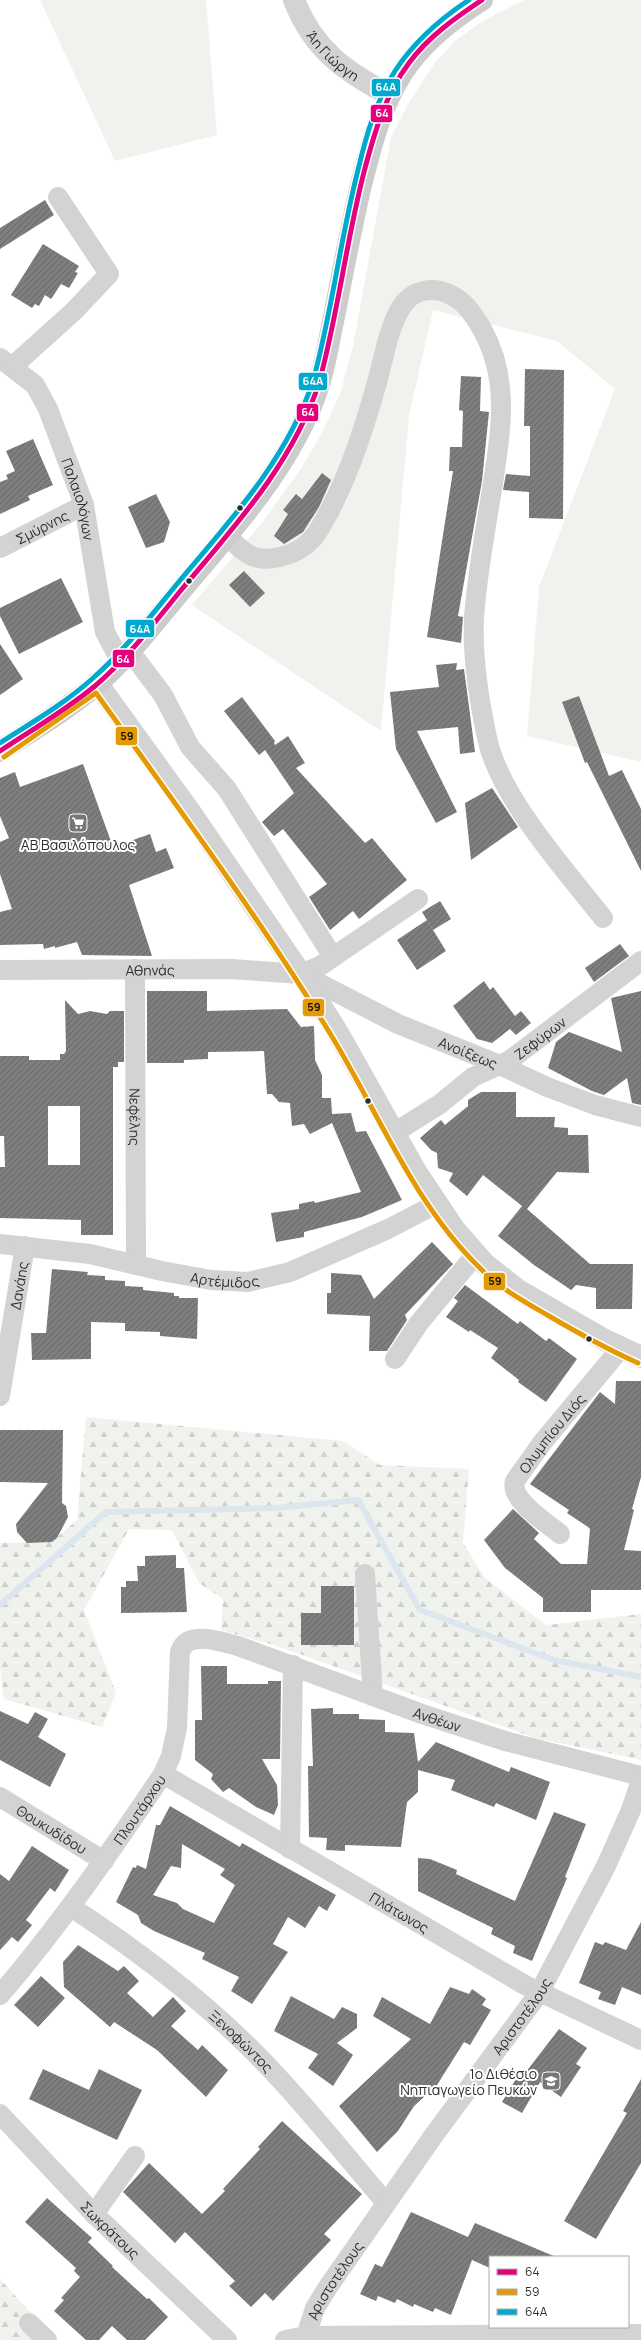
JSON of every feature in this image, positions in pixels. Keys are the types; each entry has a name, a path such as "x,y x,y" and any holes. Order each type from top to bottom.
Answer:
{"main road":[{"path":"0,751 53,716 97,683 124,655 226,536 279,467 302,426 316,392 326,357 350,234 366,166 377,127 390,95 404,70 431,38 482,0"}],"street":[{"name":"Άη Γιώργη","path":"294,0 303,23 331,57 359,79 390,95"},
{"path":"7,362 73,312 109,274 58,197"},
{"path":"226,536 243,552 264,559 285,555 308,544 323,522 349,469 368,416 388,342 400,309 407,299 419,292 429,290 440,290 450,294 469,308 492,350 498,370 502,395 500,435 476,595 473,637 475,667 488,743 498,771 513,797 547,847 603,918"},
{"name":"Παλαιολόγων","path":"7,362 35,385 43,398 84,505 105,632 124,655 164,695 190,746 227,789 333,958"},
{"name":"Σμύρνης","path":"0,548 84,505"},
{"path":"97,683 187,807 300,974 338,1033 436,1204 476,1254 502,1278 528,1296 621,1348 641,1357"},
{"path":"300,974 315,969 333,958 418,899"},
{"name":"Ζεφύρων","path":"394,1133 440,1104 478,1074 500,1065 641,961"},
{"name":"Νεφέλης","path":"135,969 136,1265"},
{"name":"Αθηνάς","path":"0,970 238,969 300,974"},
{"name":"Ανοίξεως","path":"300,974 398,1024 500,1065 572,1097 641,1117"},
{"name":"Αρτέμιδος","path":"0,1244 90,1254 221,1282 240,1283 269,1278 290,1272 388,1229 436,1204"},
{"name":"Δανάης","path":"0,1396 25,1246"},
{"path":"395,1359 419,1323 476,1254"},
{"name":"Ολυμπίου Διός","path":"560,1534 518,1498 514,1485 534,1453 621,1348"},
{"path":"365,1574 373,1696"},
{"name":"Πλουτάρχου","path":"0,1995 36,1953 71,1907 163,1774 171,1756 177,1728 179,1656 182,1647 190,1641 202,1639 238,1646"},
{"name":"Ανθέων","path":"238,1646 293,1665 373,1696 505,1741 641,1776"},
{"path":"290,1849 293,1665"},
{"name":"Πλάτωνος","path":"163,1774 539,1993 641,2040"},
{"name":"Αριστοτέλους","path":"285,2340 306,2336 315,2308 386,2203 539,1993 606,1866 631,1810 641,1780"},
{"name":"Θουκυδίδου","path":"0,1797 104,1861"},
{"name":"Ξενοφώντος","path":"71,1907 139,1954 224,2024 279,2079 386,2203"},
{"name":"Σωκράτους","path":"0,2114 94,2214 227,2340"},
{"path":"94,2214 135,2156"},
{"path":"29,2323 47,2340"},
{"path":"306,2336 641,2334"}],"green space":[{"path":"40,0 206,0 217,135 115,161"},
{"path":"524,0 641,0 641,762 527,736 539,587 615,389 557,341 433,310 409,416 381,731 192,605 261,524 300,470 322,433 341,391 353,346 391,137 408,104 434,64 456,40 483,21"},
{"path":"86,1417 343,1441 380,1465 469,1469 463,1543 485,1578 546,1625 641,1614 641,1760 535,1738 277,1646 221,1630 223,1599 199,1583 172,1530 129,1529 84,1610 116,1693 102,1727 4,1699 0,1669 0,1543 52,1542 77,1520"},
{"path":"0,2279 31,2313 25,2326 40,2340 0,2340"}],"building":[{"path":"45,200 54,215 0,249 0,228"},
{"path":"43,244 79,266 75,272 78,273 69,288 61,284 51,299 45,295 39,306 35,304 32,308 11,295"},
{"path":"525,369 564,370 563,519 529,518 529,492 503,490 506,474 530,476 530,426 524,426"},
{"path":"461,376 481,377 480,411 489,412 482,481 458,616 463,617 461,643 427,637 453,471 449,471 450,447 462,447 463,411 459,410"},
{"path":"33,439 53,485 28,496 30,500 0,514 0,482 8,479 6,475 15,471 6,451"},
{"path":"322,473 331,480 319,507 303,532 284,544 274,536 288,514 283,510 296,494 302,499"},
{"path":"156,494 170,522 164,542 146,548 128,507"},
{"path":"244,571 265,593 250,607 229,585"},
{"path":"61,578 83,622 19,654 0,616 0,608"},
{"path":"0,644 23,679 0,695"},
{"path":"457,663 456,670 464,669 475,752 460,754 458,727 417,731 457,812 436,823 396,749 390,692 439,687 436,665"},
{"path":"579,696 609,776 622,770 641,809 641,871 587,762 585,763 562,702"},
{"path":"242,697 275,741 275,745 288,736 305,763 296,768 365,843 372,838 407,880 359,919 353,911 330,930 309,897 327,884 283,829 274,836 262,822 294,793 265,750 259,755 224,711"},
{"path":"83,764 113,847 150,834 156,852 166,848 174,868 129,885 152,956 82,955 77,942 55,948 55,946 44,949 43,944 0,945 0,912 12,909 0,874 0,842 9,838 0,816 0,778 15,772 20,787"},
{"path":"492,788 518,827 471,860 465,803"},
{"path":"440,901 451,919 433,930 422,912"},
{"path":"427,920 446,951 417,970 397,940"},
{"path":"620,944 629,956 594,982 585,968"},
{"path":"484,981 490,990 493,987 515,1016 521,1011 531,1023 516,1035 510,1029 492,1043 477,1039 453,1006"},
{"path":"147,991 207,991 207,1011 287,1009 301,1027 314,1026 315,1060 322,1075 322,1098 331,1098 332,1114 351,1113 356,1132 366,1131 402,1200 362,1217 304,1232 304,1237 276,1242 271,1213 299,1209 299,1204 314,1201 315,1203 361,1192 332,1123 310,1134 304,1124 292,1126 290,1103 279,1102 272,1094 267,1094 264,1051 208,1052 208,1059 184,1060 184,1063 147,1063"},
{"path":"641,991 641,1105 632,1103 627,1078 604,1095 592,1091 548,1068 556,1042 569,1032 622,1052 611,998"},
{"path":"65,1000 78,1014 90,1011 107,1014 110,1011 124,1011 124,1062 118,1062 118,1067 113,1067 113,1235 81,1235 81,1220 0,1218 0,1167 5,1167 4,1136 0,1136 0,1056 29,1056 29,1060 60,1060 60,1054 64,1054 66,1051","holes":["48,1106 80,1106 80,1165 48,1165"]},
{"path":"481,1092 516,1092 516,1117 555,1117 554,1127 568,1128 568,1135 588,1135 589,1173 557,1172 527,1209 590,1264 633,1264 632,1309 596,1309 596,1288 576,1285 571,1290 534,1265 498,1236 522,1206 483,1175 467,1196 449,1181 453,1173 438,1168 437,1153 431,1150 420,1138 441,1120 445,1125 468,1106 468,1100"},
{"path":"432,1242 453,1264 405,1315 407,1320 387,1351 369,1351 370,1316 327,1314 327,1293 331,1293 331,1273 361,1275 374,1299"},
{"path":"52,1269 88,1272 87,1275 105,1276 105,1280 125,1281 125,1286 143,1287 143,1290 174,1293 174,1296 179,1296 179,1298 198,1298 197,1339 160,1336 160,1332 125,1331 125,1323 91,1322 91,1359 32,1360 31,1333 46,1333"},
{"path":"465,1285 518,1324 520,1321 546,1341 549,1338 577,1359 546,1402 518,1382 519,1380 491,1358 498,1348 446,1317 458,1301 454,1298"},
{"path":"616,1381 641,1381 641,1477 632,1509 634,1510 624,1550 641,1551 641,1590 591,1590 591,1612 543,1612 543,1598 505,1568 484,1540 513,1509 539,1533 534,1539 561,1564 587,1564 590,1529 567,1513 569,1510 530,1484 600,1392 615,1404"},
{"path":"0,1430 63,1430 62,1503 66,1506 68,1517 57,1538 52,1542 27,1543 17,1532 16,1524 48,1483 0,1482"},
{"path":"176,1555 176,1568 184,1568 187,1612 121,1613 121,1587 126,1587 126,1581 138,1581 137,1566 145,1566 145,1556"},
{"path":"321,1586 354,1586 354,1645 301,1645 301,1613 321,1613"},
{"path":"201,1666 227,1666 227,1684 268,1684 268,1681 281,1681 280,1759 262,1759 277,1785 278,1805 274,1815 256,1807 229,1788 223,1792 211,1779 213,1774 195,1760 195,1720 202,1720"},
{"path":"333,1708 333,1714 359,1714 359,1719 385,1720 385,1732 414,1733 418,1762 436,1742 509,1772 511,1767 550,1782 536,1820 496,1803 494,1807 451,1790 455,1780 418,1770 418,1792 407,1802 401,1847 345,1845 345,1851 326,1850 327,1838 309,1837 308,1766 313,1766 311,1709"},
{"path":"0,1711 28,1724 35,1712 48,1719 38,1737 66,1754 50,1787 0,1760"},
{"path":"170,1806 240,1847 242,1843 336,1895 327,1911 319,1906 305,1928 288,1917 273,1944 288,1952 252,2004 231,1991 239,1977 202,1959 205,1953 154,1931 141,1923 138,1915 116,1902 133,1867 136,1868 137,1865 146,1869 156,1825 160,1825","holes":["182,1844 225,1869 220,1875 235,1885 214,1923 183,1909 177,1903 153,1895 171,1866 181,1868"]},
{"path":"554,1812 586,1824 565,1877 567,1878 532,1961 513,1953 515,1946 491,1934 493,1928 418,1891 418,1858 430,1859 457,1870 456,1874 515,1901"},
{"path":"32,1846 69,1870 55,1892 50,1888 26,1920 32,1925 18,1942 12,1937 0,1950 0,1874 9,1881"},
{"path":"641,1922 641,1995 622,1987 615,2005 598,1999 601,1992 579,1983 595,1942 603,1945 605,1942 626,1950"},
{"path":"78,1945 118,1971 124,1966 139,1981 127,1993 153,2017 173,1997 186,2011 171,2026 198,2050 202,2045 228,2070 206,2097 157,2050 114,2022 110,2027 64,1987 63,1962"},
{"path":"41,1976 65,1998 38,2027 14,2005"},
{"path":"450,1987 469,1994 472,1989 486,1999 482,2005 491,2010 470,2045 464,2042 437,2085 414,2106 398,2131 377,2152 339,2106 411,2039 373,2016 382,1997 430,2024"},
{"path":"291,1996 334,2019 342,2007 357,2014 357,2028 337,2043 353,2055 333,2086 308,2068 318,2054 274,2031"},
{"path":"559,2029 587,2048 576,2064 581,2067 561,2097 540,2082 522,2113 502,2102 516,2079 519,2081"},
{"path":"43,2069 89,2090 99,2069 142,2090 117,2140 29,2099"},
{"path":"641,2079 641,2163 596,2239 564,2221 627,2113 623,2111"},
{"path":"282,2121 362,2194 324,2234 331,2240 273,2301 265,2293 251,2307 229,2286 235,2281 185,2232 175,2243 123,2192 149,2163 202,2214 225,2191 223,2189 260,2149 258,2147"},
{"path":"47,2198 92,2238 88,2242 113,2266 112,2267 147,2299 149,2298 168,2317 145,2340 127,2340 112,2326 99,2340 86,2340 54,2311 64,2300 61,2298 80,2277 74,2271 76,2268 25,2222"},
{"path":"411,2212 468,2237 475,2223 554,2256 489,2256 489,2268 472,2260 451,2315 435,2308 433,2312 414,2304 413,2307 397,2299 395,2303 378,2296 376,2301 360,2294 375,2264 382,2267"}],"waterway":[{"path":"0,1605 106,1512 275,1508 358,1500 420,1610 554,1660 641,1677"}],"transit line":[{"name":"64Α","path":"0,743 70,697 115,657 217,537 255,489 272,464 302,410 313,381 326,329 346,223 364,144 382,94 388,82 410,50 438,23 469,0"},
{"name":"64","path":"0,751 49,720 95,686 119,664 242,517 278,467 308,412 319,383 332,331 352,225 364,172 381,115 393,88 416,54 433,36 482,0"},
{"name":"59","path":"4,757 96,693 246,904 304,991 348,1064 416,1186 435,1215 457,1243 487,1275 513,1294 582,1335 638,1363"}],"place":[{"name":"ΑΒ Βασιλόπουλος","path":"78,823"},
{"name":"1ο Διθέσιο Νηπιαγωγείο Πευκών","path":"551,2081"}]}
